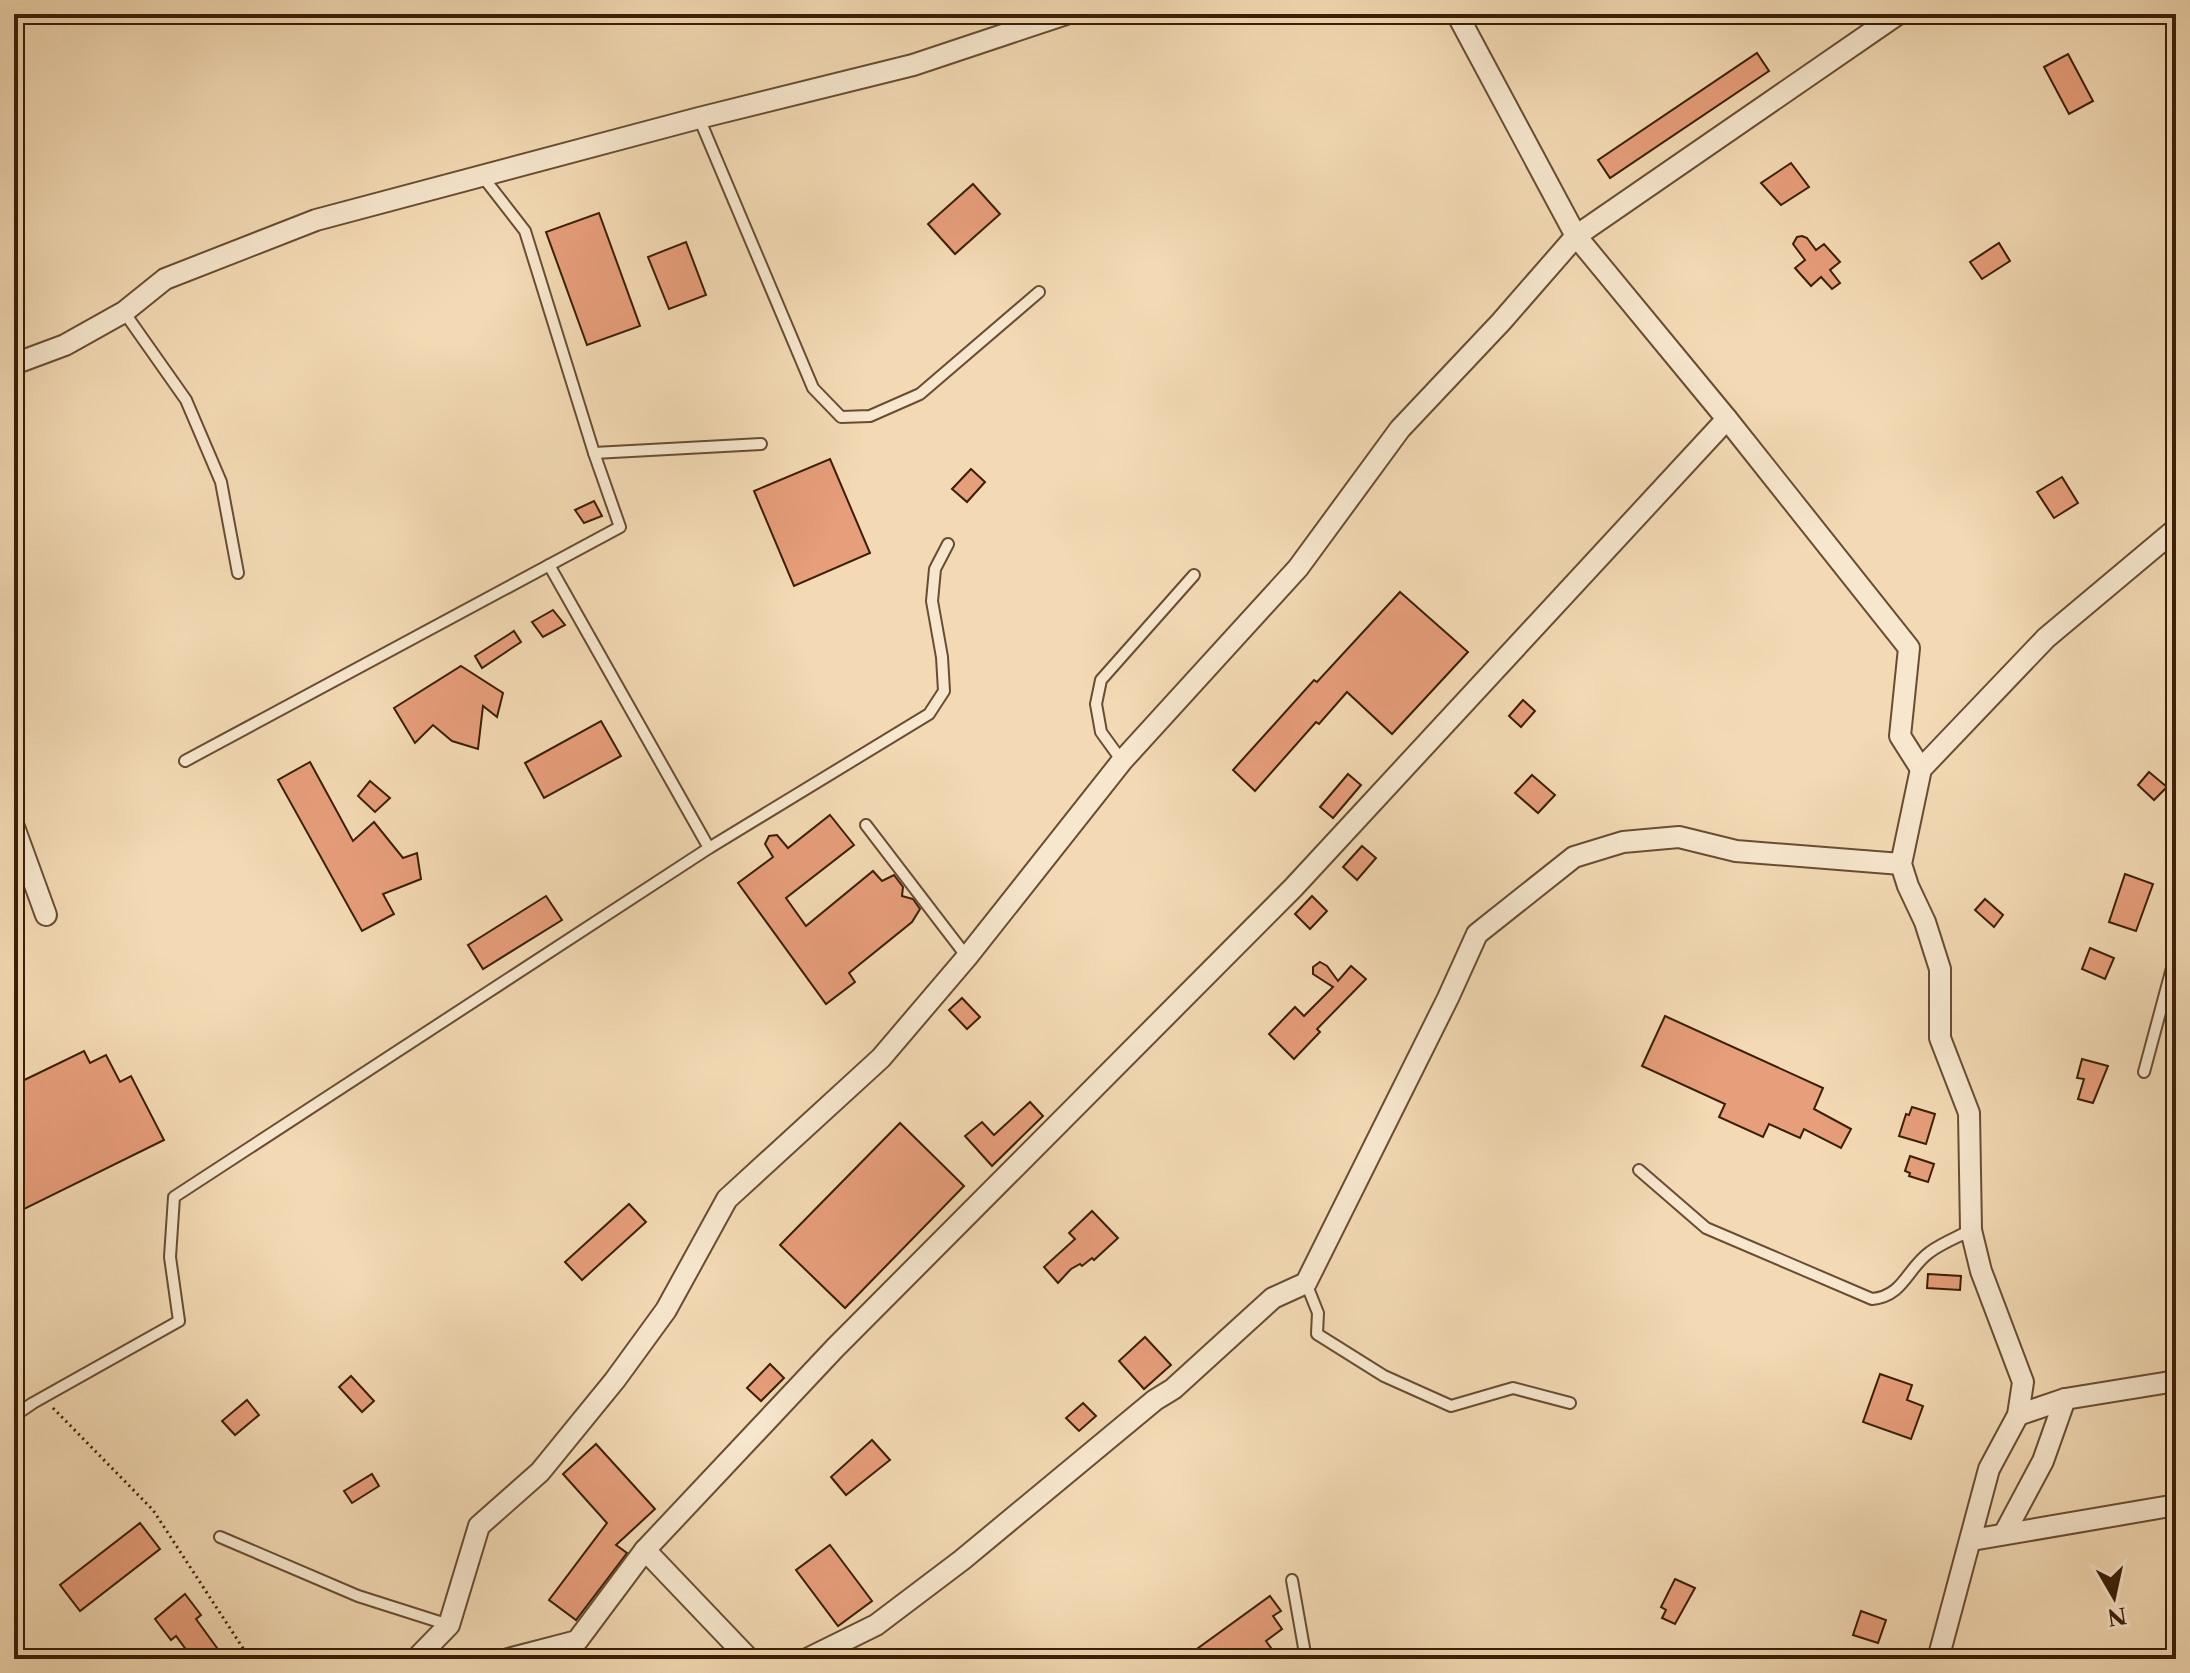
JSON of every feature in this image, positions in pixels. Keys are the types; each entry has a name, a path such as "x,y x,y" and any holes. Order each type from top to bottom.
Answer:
{"street":[{"path":"14,364 65,345 124,312 165,279 316,220 699,118 913,65 1066,14"},
{"path":"1457,14 1576,236 1727,419 1909,648 1900,736 1921,769"},
{"path":"416,1659 449,1625 479,1526 540,1472 615,1380 666,1310 727,1199 881,1058 967,957 1122,761 1298,568 1400,429 1501,322 1576,236 1898,14"},
{"path":"508,1659 577,1641 645,1550 835,1348 1293,888 1727,419"},
{"path":"1938,1659 1989,1469 2018,1415 2023,1382 1981,1271 1971,1230 1969,1113 1940,1038 1940,969 1901,864 1921,769 2046,638 2176,529"},
{"path":"14,827 46,915"},
{"path":"807,1659 889,1616 962,1560 1155,1400 1173,1389 1273,1298 1306,1283 1477,934 1574,857 1623,842 1679,837 1736,851 1901,864"},
{"path":"2018,1415 2065,1399 2176,1381"},
{"path":"2004,1534 2043,1461 2065,1399"},
{"path":"1972,1540 2176,1505"},
{"path":"645,1550 749,1659"}],"lane":[{"path":"699,118 813,388 841,417 870,416 920,394 1039,292"},
{"path":"185,761 620,527 525,231 483,177"},
{"path":"124,312 186,400 221,482 238,573"},
{"path":"594,453 761,444"},
{"path":"14,1416 179,1321 170,1257 174,1197 709,848 929,714 944,691 942,657 932,601 935,569 948,544"},
{"path":"549,565 709,848"},
{"path":"1122,761 1101,732 1096,704 1101,680 1194,575"},
{"path":"866,825 967,957"},
{"path":"2144,1072 2176,953"},
{"path":"1639,1170 1706,1228 1872,1299 1893,1293 1908,1280 1918,1262 1931,1251 1971,1230"},
{"path":"1306,1283 1318,1313 1317,1334 1384,1376 1451,1406 1513,1388 1570,1403"},
{"path":"220,1537 358,1596 449,1625"},
{"path":"1292,1580 1306,1659"}],"path":[{"path":"33,1403 52,1407 153,1510 250,1659"}],"building":[{"path":"1757,53 1769,71 1610,178 1598,160"},
{"path":"2068,54 2093,101 2069,114 2044,67"},
{"path":"1791,163 1809,187 1781,205 1761,183"},
{"path":"973,184 1000,214 955,254 928,224"},
{"path":"599,213 640,326 587,345 546,232"},
{"path":"1802,236 1816,250 1824,244 1840,262 1830,270 1840,283 1832,289 1821,277 1811,286 1795,268 1805,260 1793,244 1797,237"},
{"path":"686,242 706,295 669,309 648,257"},
{"path":"1999,243 2010,261 1982,279 1970,262"},
{"path":"830,459 870,553 794,586 754,491"},
{"path":"971,469 985,482 967,502 952,489"},
{"path":"2062,477 2078,503 2054,518 2037,492"},
{"path":"594,501 602,516 584,523 575,510"},
{"path":"1400,592 1468,652 1392,734 1347,692 1255,791 1233,770 1314,680 1317,682"},
{"path":"553,610 565,625 543,637 532,622"},
{"path":"514,631 521,642 482,668 475,656"},
{"path":"461,666 503,693 497,717 483,706 478,749 452,741 433,725 415,743 394,708"},
{"path":"1523,700 1535,711 1521,727 1509,716"},
{"path":"601,721 621,756 544,798 525,763"},
{"path":"310,762 353,841 374,822 403,858 417,853 421,879 383,894 394,914 362,931 278,780"},
{"path":"2149,772 2167,787 2154,800 2138,785"},
{"path":"1348,774 1361,785 1333,818 1320,807"},
{"path":"1532,775 1555,795 1538,813 1515,793"},
{"path":"370,781 390,798 375,812 358,796"},
{"path":"830,815 854,845 786,898 806,926 873,871 882,881 894,875 903,887 902,896 913,899 920,909 912,922 849,973 855,982 826,1004 738,883 773,857 765,844 769,836 777,835 788,848"},
{"path":"1362,846 1376,858 1357,880 1343,867"},
{"path":"2125,874 2153,884 2136,931 2109,922"},
{"path":"546,896 562,920 483,969 468,945"},
{"path":"1312,896 1327,911 1310,929 1295,914"},
{"path":"1985,899 2003,915 1994,927 1975,910"},
{"path":"2090,948 2114,958 2105,979 2082,969"},
{"path":"1320,962 1338,981 1351,966 1366,979 1317,1029 1320,1032 1294,1059 1269,1034 1295,1007 1304,1016 1333,987 1313,974 1313,967"},
{"path":"962,998 980,1017 967,1029 949,1010"},
{"path":"1665,1016 1823,1088 1814,1109 1851,1129 1841,1148 1804,1129 1800,1138 1769,1124 1763,1137 1719,1117 1725,1104 1642,1066"},
{"path":"84,1051 90,1063 106,1055 120,1082 131,1076 164,1140 14,1214 14,1085"},
{"path":"2082,1059 2108,1066 2093,1103 2078,1099 2084,1079 2077,1078"},
{"path":"1030,1102 1043,1116 992,1166 965,1136 982,1122 994,1135"},
{"path":"1912,1107 1935,1114 1926,1144 1899,1136 1906,1114 1909,1115"},
{"path":"900,1123 964,1186 845,1308 780,1245"},
{"path":"1910,1156 1934,1164 1928,1182 1909,1176 1910,1173 1905,1171"},
{"path":"629,1204 646,1222 582,1280 565,1262"},
{"path":"1092,1211 1118,1238 1094,1260 1092,1258 1082,1266 1080,1264 1071,1269 1058,1283 1044,1267 1075,1239 1069,1233"},
{"path":"1928,1274 1961,1276 1960,1290 1927,1288"},
{"path":"1145,1337 1171,1365 1144,1389 1119,1361"},
{"path":"770,1364 784,1378 761,1401 747,1388"},
{"path":"1880,1374 1912,1385 1907,1400 1923,1406 1911,1439 1863,1422"},
{"path":"351,1376 374,1401 362,1412 339,1387"},
{"path":"247,1400 259,1415 235,1435 222,1421"},
{"path":"1083,1403 1096,1416 1079,1431 1066,1418"},
{"path":"872,1440 890,1460 846,1495 831,1477"},
{"path":"596,1444 655,1509 616,1545 627,1553 576,1620 549,1600 607,1523 563,1474"},
{"path":"372,1474 379,1486 352,1503 344,1491"},
{"path":"140,1523 160,1549 80,1611 60,1585"},
{"path":"830,1545 872,1601 838,1626 796,1570"},
{"path":"1675,1579 1695,1588 1675,1624 1662,1618 1666,1610 1661,1607"},
{"path":"185,1594 201,1615 196,1619 225,1659 193,1659 176,1636 171,1640 155,1619"},
{"path":"1270,1596 1281,1611 1273,1616 1282,1629 1266,1641 1279,1659 1183,1659"},
{"path":"1861,1611 1886,1620 1878,1643 1853,1635"}]}
